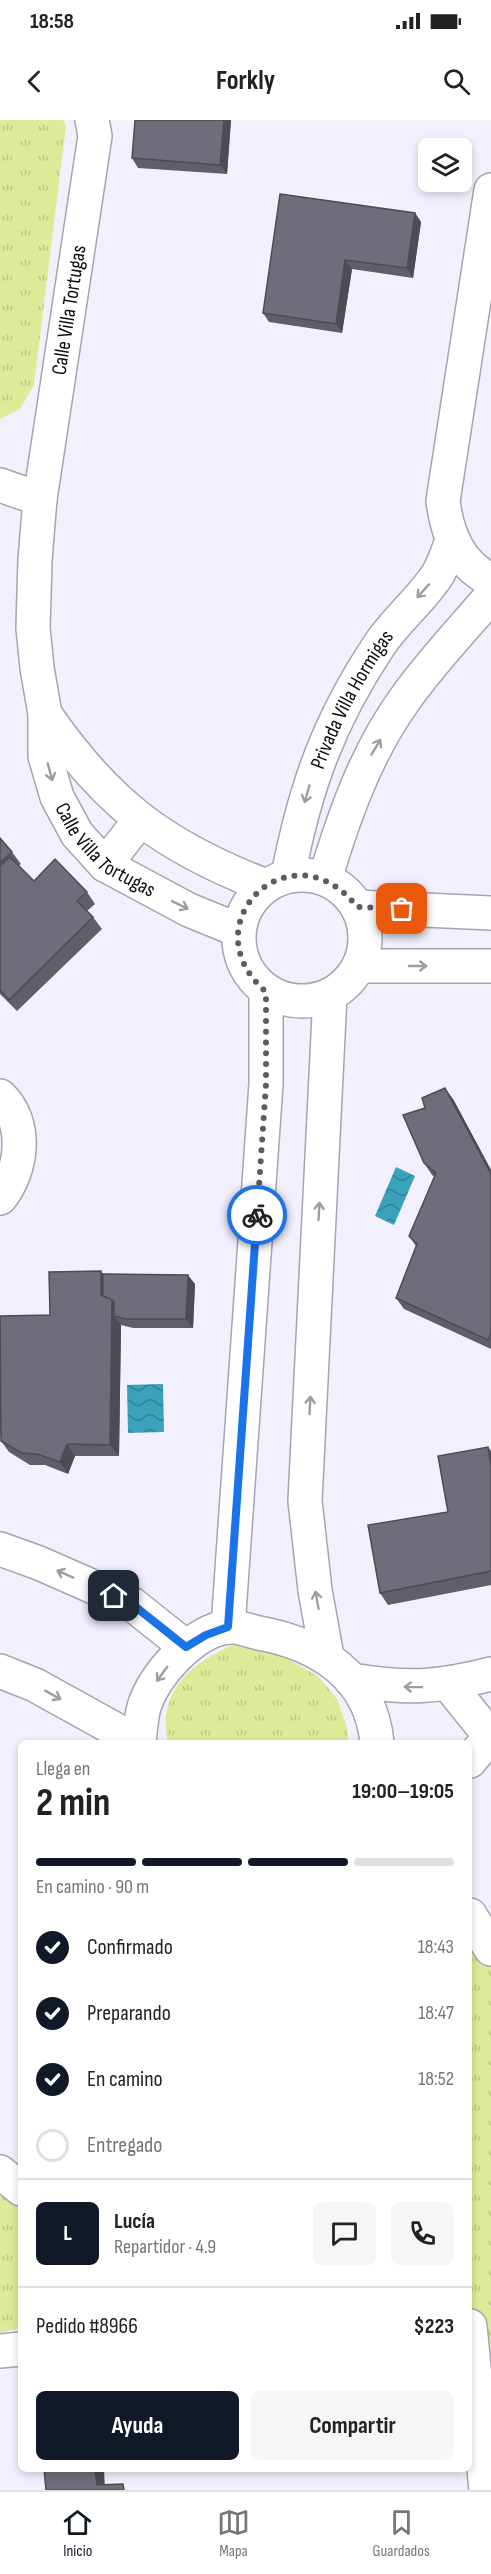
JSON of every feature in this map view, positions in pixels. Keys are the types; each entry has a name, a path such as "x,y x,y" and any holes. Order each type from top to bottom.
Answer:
{"street":[{"name":"Calle Villa Tortugas","path":"92,120 95,136 40,499 35,560 33,628 45,714 45,756 57,797 77,834 105,865 179,905 238,930"},
{"path":"491,190 443,501 452,540 473,568 491,580"},
{"path":"0,485 40,499"},
{"name":"Privada Villa Hormigas","path":"277,881 298,824 312,774 332,726 356,679 393,625 436,577 452,540"},
{"name":"Privada Villa Hormigas","path":"325,879 344,816 370,756 404,700 439,655 491,596"},
{"path":"356,679 404,700"},
{"name":"Calle Villa Tortugas","path":"45,714 72,753 104,788 140,820 221,869 277,881"},
{"path":"105,865 140,820"},
{"path":"307,875 325,879 338,886 357,907 366,937 359,966 342,988 314,1001 298,1002 282,999 266,992 253,980 238,948 238,930 243,913 252,898 277,881 307,875"},
{"path":"357,907 491,913"},
{"path":"359,966 491,966"},
{"path":"228,1627 266,1084 266,992"},
{"path":"327,1657 315,1590 305,1501 330,995"},
{"path":"0,1096 12,1107 20,1132 18,1162 7,1190 0,1198"},
{"path":"0,1549 39,1563 132,1604 186,1647"},
{"path":"139,1740 144,1706 161,1673 186,1647 206,1635 228,1627 303,1643 327,1657 351,1680 366,1705 377,1740"},
{"path":"0,1671 35,1685 134,1740"},
{"path":"351,1680 384,1686 417,1687 449,1685 491,1674"},
{"path":"449,1685 478,1751"},
{"path":"472,1919 491,1949"},
{"path":"0,2172 18,2187"},
{"path":"472,2346 486,2490"},
{"path":"0,2351 18,2349"}],"green space":[{"path":"0,120 63,120 66,126 34,385 20,409 0,419"},
{"path":"234,1644 268,1647 319,1677 337,1699 347,1727 348,1740 167,1740 166,1714 176,1687 201,1662"},
{"path":"472,1918 491,1949 491,2490 472,2342"},
{"path":"4,2192 18,2198 18,2329 0,2333 0,2198"}],"water":[{"path":"396,1167 415,1176 394,1225 375,1216"},
{"path":"163,1384 164,1432 128,1433 127,1385"}],"building":[{"path":"135,120 224,120 220,165 132,158"},
{"path":"280,194 415,213 407,268 345,260 336,324 263,313"},
{"path":"0,838 12,852 0,863"},
{"path":"10,857 34,881 55,859 87,892 77,901 93,917 9,1000 0,990 0,866"},
{"path":"445,1088 491,1174 491,1333 488,1340 396,1298 417,1244 409,1236 436,1173 424,1163 403,1115 425,1108 422,1098"},
{"path":"101,1271 101,1295 112,1300 110,1445 67,1444 60,1462 37,1454 22,1453 1,1441 0,1316 50,1315 49,1272"},
{"path":"103,1274 188,1275 186,1319 126,1319 114,1316 114,1302 103,1296"},
{"path":"488,1447 491,1467 491,1571 380,1593 368,1525 448,1512 438,1456"},
{"path":"44,2472 95,2472 97,2485 123,2484 124,2490 46,2490"}],"way so far":[{"path":"257,1215 266,1084 266,992 253,980 238,948 238,930 243,913 252,898 276,880 288,876 307,875 325,879 338,886 357,907 402,909"}],"route":[{"path":"114,1596 132,1604 186,1647 206,1635 228,1627 257,1215"}]}
